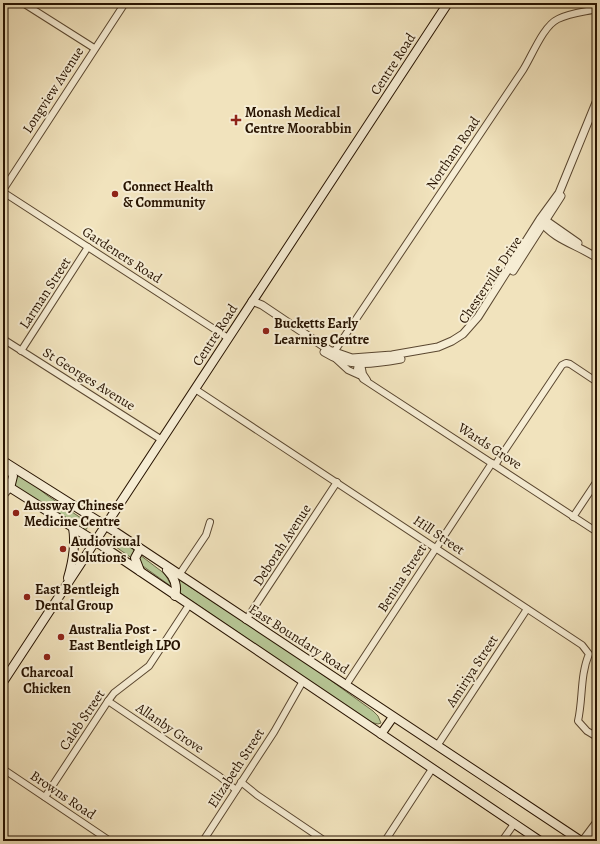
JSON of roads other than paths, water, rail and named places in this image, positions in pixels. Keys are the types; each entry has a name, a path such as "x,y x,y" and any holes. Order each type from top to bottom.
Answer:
{"main road":[{"name":"Centre Road","path":"3,682 448,3"},
{"name":"East Boundary Road","path":"4,461 106,526 581,841"},
{"path":"4,461 13,474 7,485 141,572 540,841"},
{"path":"66,585 74,558 73,528"},
{"path":"140,549 135,558 141,572"},
{"path":"158,561 173,578 177,588 175,596"},
{"path":"381,734 393,717"}],"street":[{"path":"23,3 94,48"},
{"name":"Longview Avenue","path":"4,193 94,48 125,3"},
{"name":"Northam Road","path":"334,355 519,76 548,26 554,20 597,9"},
{"name":"Chesterville Drive","path":"543,221 562,186 597,100"},
{"name":"Chesterville Drive","path":"334,355 352,358 359,362 432,348 452,342 463,334 482,311 566,188 597,111"},
{"name":"Gardeners Road","path":"4,193 228,338"},
{"path":"543,221 597,258"},
{"name":"Larman Street","path":"21,351 88,247"},
{"path":"252,302 259,309 334,355"},
{"name":"St Georges Avenue","path":"3,339 162,440"},
{"name":"Wards Grove","path":"334,355 348,370 359,375 597,532"},
{"path":"359,362 359,375"},
{"path":"359,362 363,374 368,381"},
{"name":"Benina Street","path":"346,686 436,548 562,365 566,363 570,364 597,382"},
{"name":"Hill Street","path":"195,389 582,645 589,654 585,665 581,709 578,721 587,731 597,737"},
{"name":"Deborah Avenue","path":"246,620 337,482"},
{"path":"573,516 597,482"},
{"path":"3,496 7,485"},
{"path":"180,575 206,535 210,522"},
{"name":"Caleb Street","path":"45,797 114,693 149,666 189,605"},
{"name":"Amiriya Street","path":"437,746 527,609"},
{"name":"Elizabeth Street","path":"203,841 305,683"},
{"name":"Allanby Grove","path":"108,701 219,776 257,795 325,841"},
{"name":"Browns Road","path":"3,769 110,841"},
{"path":"385,841 432,769"},
{"path":"581,841 597,822"},
{"path":"587,841 597,822"},
{"path":"502,841 514,824"}],"place":[{"name":"Monash Medical Centre Moorabbin","path":"236,120"},
{"name":"Connect Health & Community","path":"115,194"},
{"name":"Bucketts Early Learning Centre","path":"266,331"},
{"name":"Aussway Chinese Medicine Centre","path":"16,513"},
{"name":"Audiovisual Solutions","path":"63,549"},
{"name":"East Bentleigh Dental Group","path":"27,597"},
{"name":"Australia Post - East Bentleigh LPO","path":"61,637"},
{"name":"Charcoal Chicken","path":"47,657"}]}
